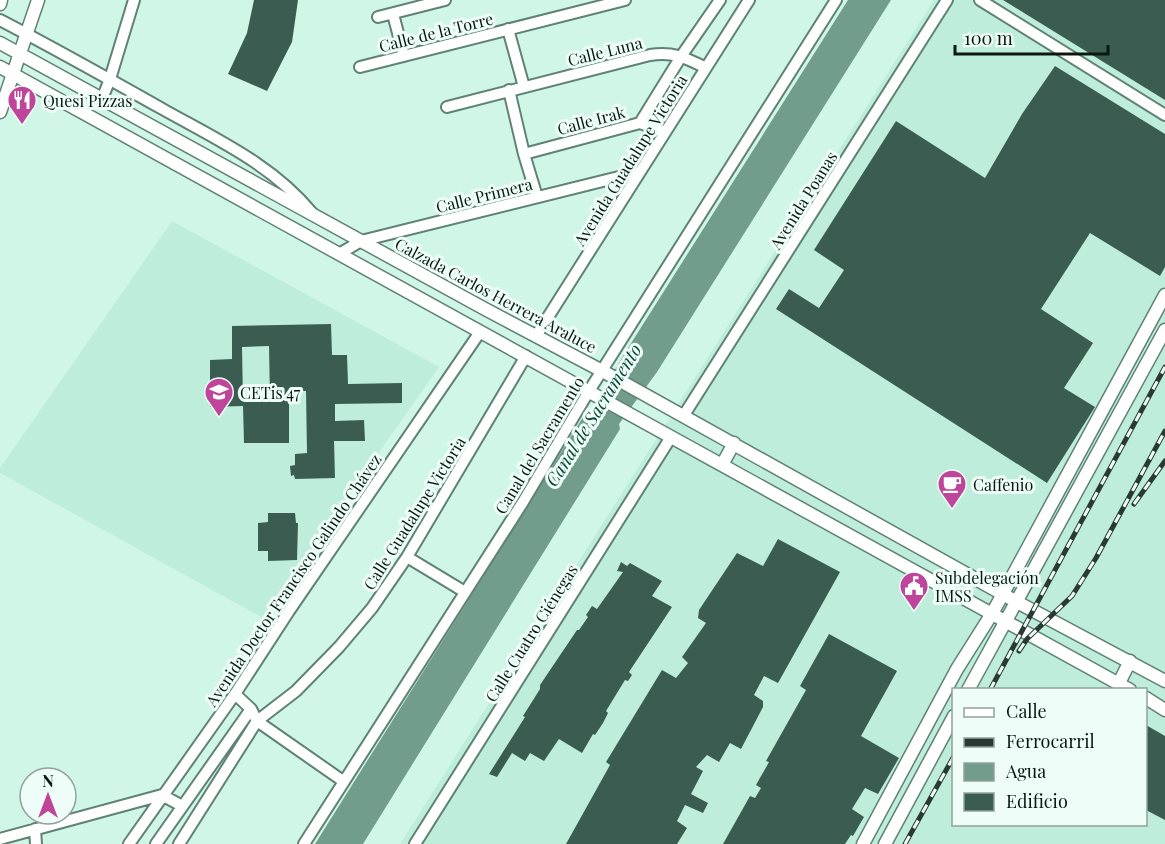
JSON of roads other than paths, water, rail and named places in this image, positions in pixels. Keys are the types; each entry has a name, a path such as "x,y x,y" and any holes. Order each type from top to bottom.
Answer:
{"main road":[{"path":"0,112 38,0"},
{"name":"Calzada Carlos Herrera Araluce","path":"0,43 1165,681"},
{"path":"0,67 993,612 1127,688"},
{"path":"863,844 957,669 1003,594 1165,295"},
{"path":"969,688 1165,330"},
{"path":"1109,398 1124,405"},
{"path":"722,465 734,443"},
{"path":"1119,683 1130,661"},
{"path":"1147,699 1165,710"},
{"path":"885,844 952,720"},
{"path":"899,778 915,788"}],"street":[{"path":"102,99 134,0"},
{"path":"378,17 445,0"},
{"name":"Calle de la Torre","path":"360,67 625,0"},
{"name":"Avenida Guadalupe Victoria","path":"640,123 682,55 720,0"},
{"name":"Avenida Guadalupe Victoria","path":"536,336 749,0"},
{"name":"Canal del Sacramento","path":"304,844 523,502 836,0"},
{"name":"Avenida Poanas","path":"684,416 947,0"},
{"path":"980,0 1165,115"},
{"path":"393,14 405,56"},
{"path":"0,20 268,170 296,193 315,216"},
{"path":"508,29 524,87"},
{"name":"Calle Luna","path":"447,107 650,54 682,55 706,68"},
{"path":"509,90 537,197"},
{"name":"Calle Irak","path":"524,154 640,123 665,132"},
{"name":"Calle Primera","path":"339,254 360,241 639,172"},
{"name":"Avenida Doctor Francisco Galindo Chávez","path":"129,844 236,694 289,611 480,332"},
{"name":"Calle Guadalupe Victoria","path":"257,721 296,691 339,647 372,608 407,557 526,356"},
{"name":"Calle Cuatro Ciénegas","path":"415,844 671,437"},
{"path":"407,557 465,592"},
{"path":"236,694 251,709 257,721 343,781"},
{"path":"156,844 251,709"},
{"path":"179,844 257,721"},
{"path":"1,840 162,795 182,806"},
{"path":"35,829 36,844"}],"water":[{"name":"Canal de Sacramento","path":"848,0 891,0 657,372 619,424 620,429 363,844 315,844 585,414 592,409 623,356"}],"railway":[{"path":"991,688 1165,367"},
{"path":"1019,651 1027,639 1072,596 1096,558 1165,431"},
{"path":"1134,504 1165,461"},
{"path":"905,844 952,760"}],"place":[{"name":"Quesi Pizzas","path":"22,126"},
{"name":"CETis 47","path":"219,418"},
{"name":"Caffenio","path":"952,510"},
{"name":"Subdelegación IMSS","path":"914,612"}]}
